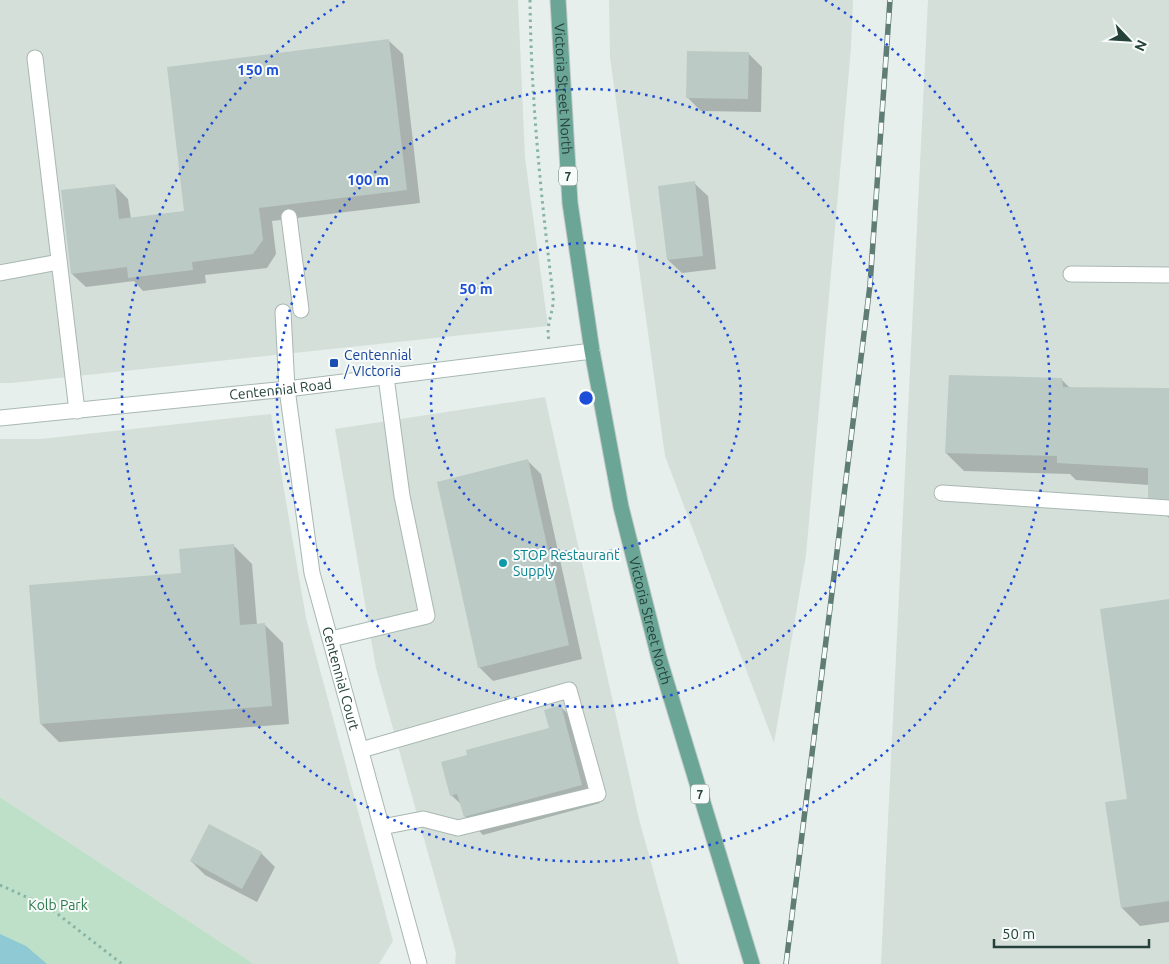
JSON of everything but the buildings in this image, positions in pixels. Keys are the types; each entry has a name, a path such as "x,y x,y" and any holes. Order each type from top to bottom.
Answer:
{"main road":[{"name":"Victoria Street North","path":"558,0 570,203 592,351 621,507 659,658 752,964"}],"street":[{"path":"35,58 77,411"},
{"path":"290,217 301,310"},
{"path":"0,273 59,262"},
{"path":"1071,274 1169,275"},
{"name":"Centennial Court","path":"283,312 287,389 312,573 419,964"},
{"name":"Centennial Road","path":"0,418 287,389 592,351"},
{"path":"331,639 427,616 402,496 386,377"},
{"path":"942,493 1169,508"},
{"path":"361,750 569,690 598,794 458,828 423,819 382,827"}],"path":[{"name":"Victoria Street North","path":"530,0 540,189 554,300 547,332 554,356"},
{"path":"0,885 50,908 122,964"}],"shaded area":[{"path":"0,0 518,0 525,158 548,326 0,383"},
{"path":"609,0 853,0 851,48 806,555 774,743 665,456 610,57"},
{"path":"928,0 1169,0 1169,964 881,964"},
{"path":"545,397 639,819 679,964 455,964 456,953 376,668 335,429"},
{"path":"271,414 306,618 393,941 379,964 254,964 0,797 0,439 40,439"}],"green space":[{"name":"Kolb Park","path":"0,797 254,964 0,964"}],"water":[{"path":"0,934 26,946 47,964 0,964"}],"railway":[{"path":"786,964 870,285 890,0"}],"place":[{"name":"Centennial / VIctoria","path":"334,363"},
{"name":"STOP Restaurant Supply","path":"503,563"}]}
